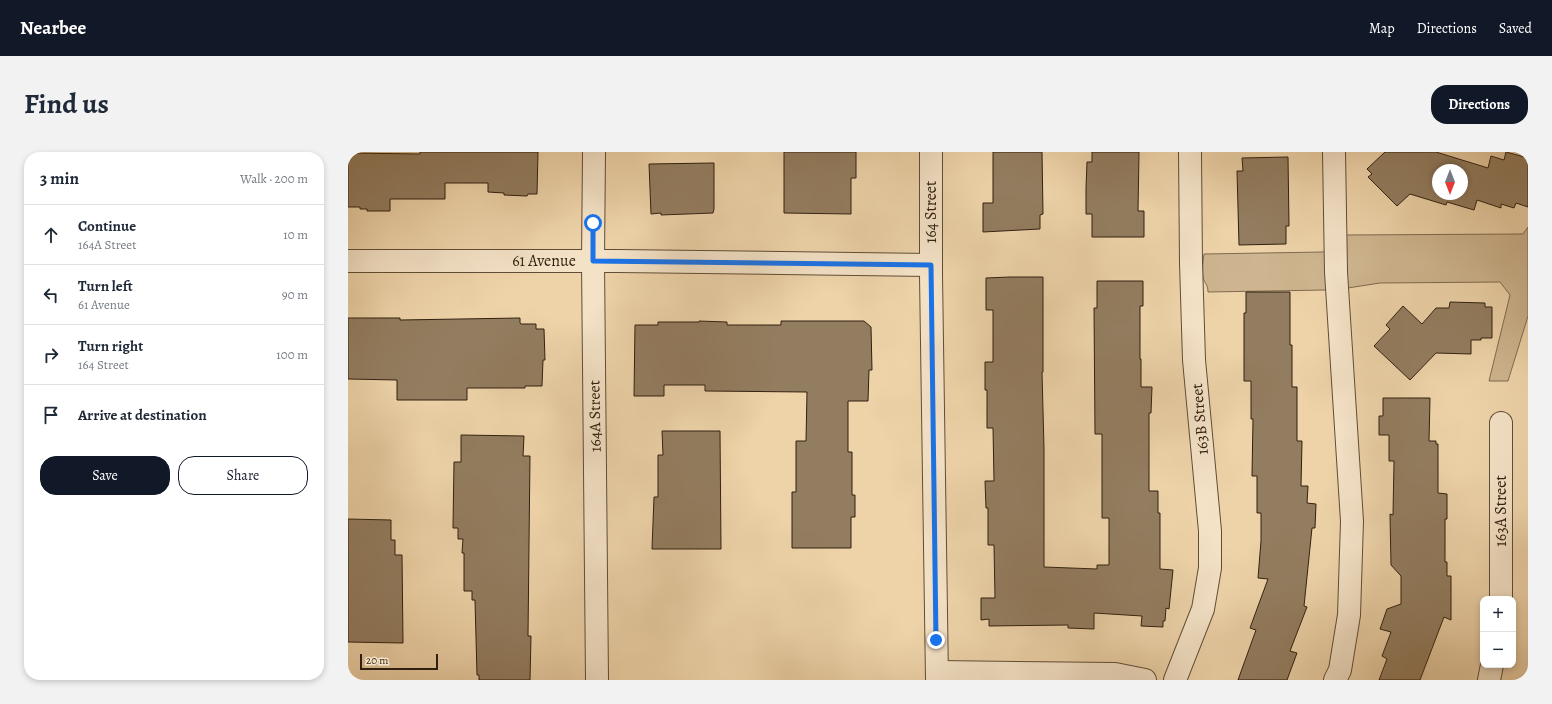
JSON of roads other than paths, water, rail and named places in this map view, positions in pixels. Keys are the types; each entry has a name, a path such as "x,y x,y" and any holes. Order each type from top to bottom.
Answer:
{"street":[{"name":"164A Street","path":"594,152 593,261 597,680"},
{"name":"164 Street","path":"931,152 931,265 937,676"},
{"name":"163B Street","path":"1175,680 1203,609 1210,568 1210,531 1194,360 1190,152"},
{"path":"1334,152 1336,272 1352,521 1349,615 1340,670 1335,680"},
{"name":"61 Avenue","path":"348,261 593,261 931,265"},
{"name":"163A Street","path":"1501,423 1501,596"},
{"path":"1489,680 1491,668"},
{"path":"937,676 1115,674 1145,680"}]}
